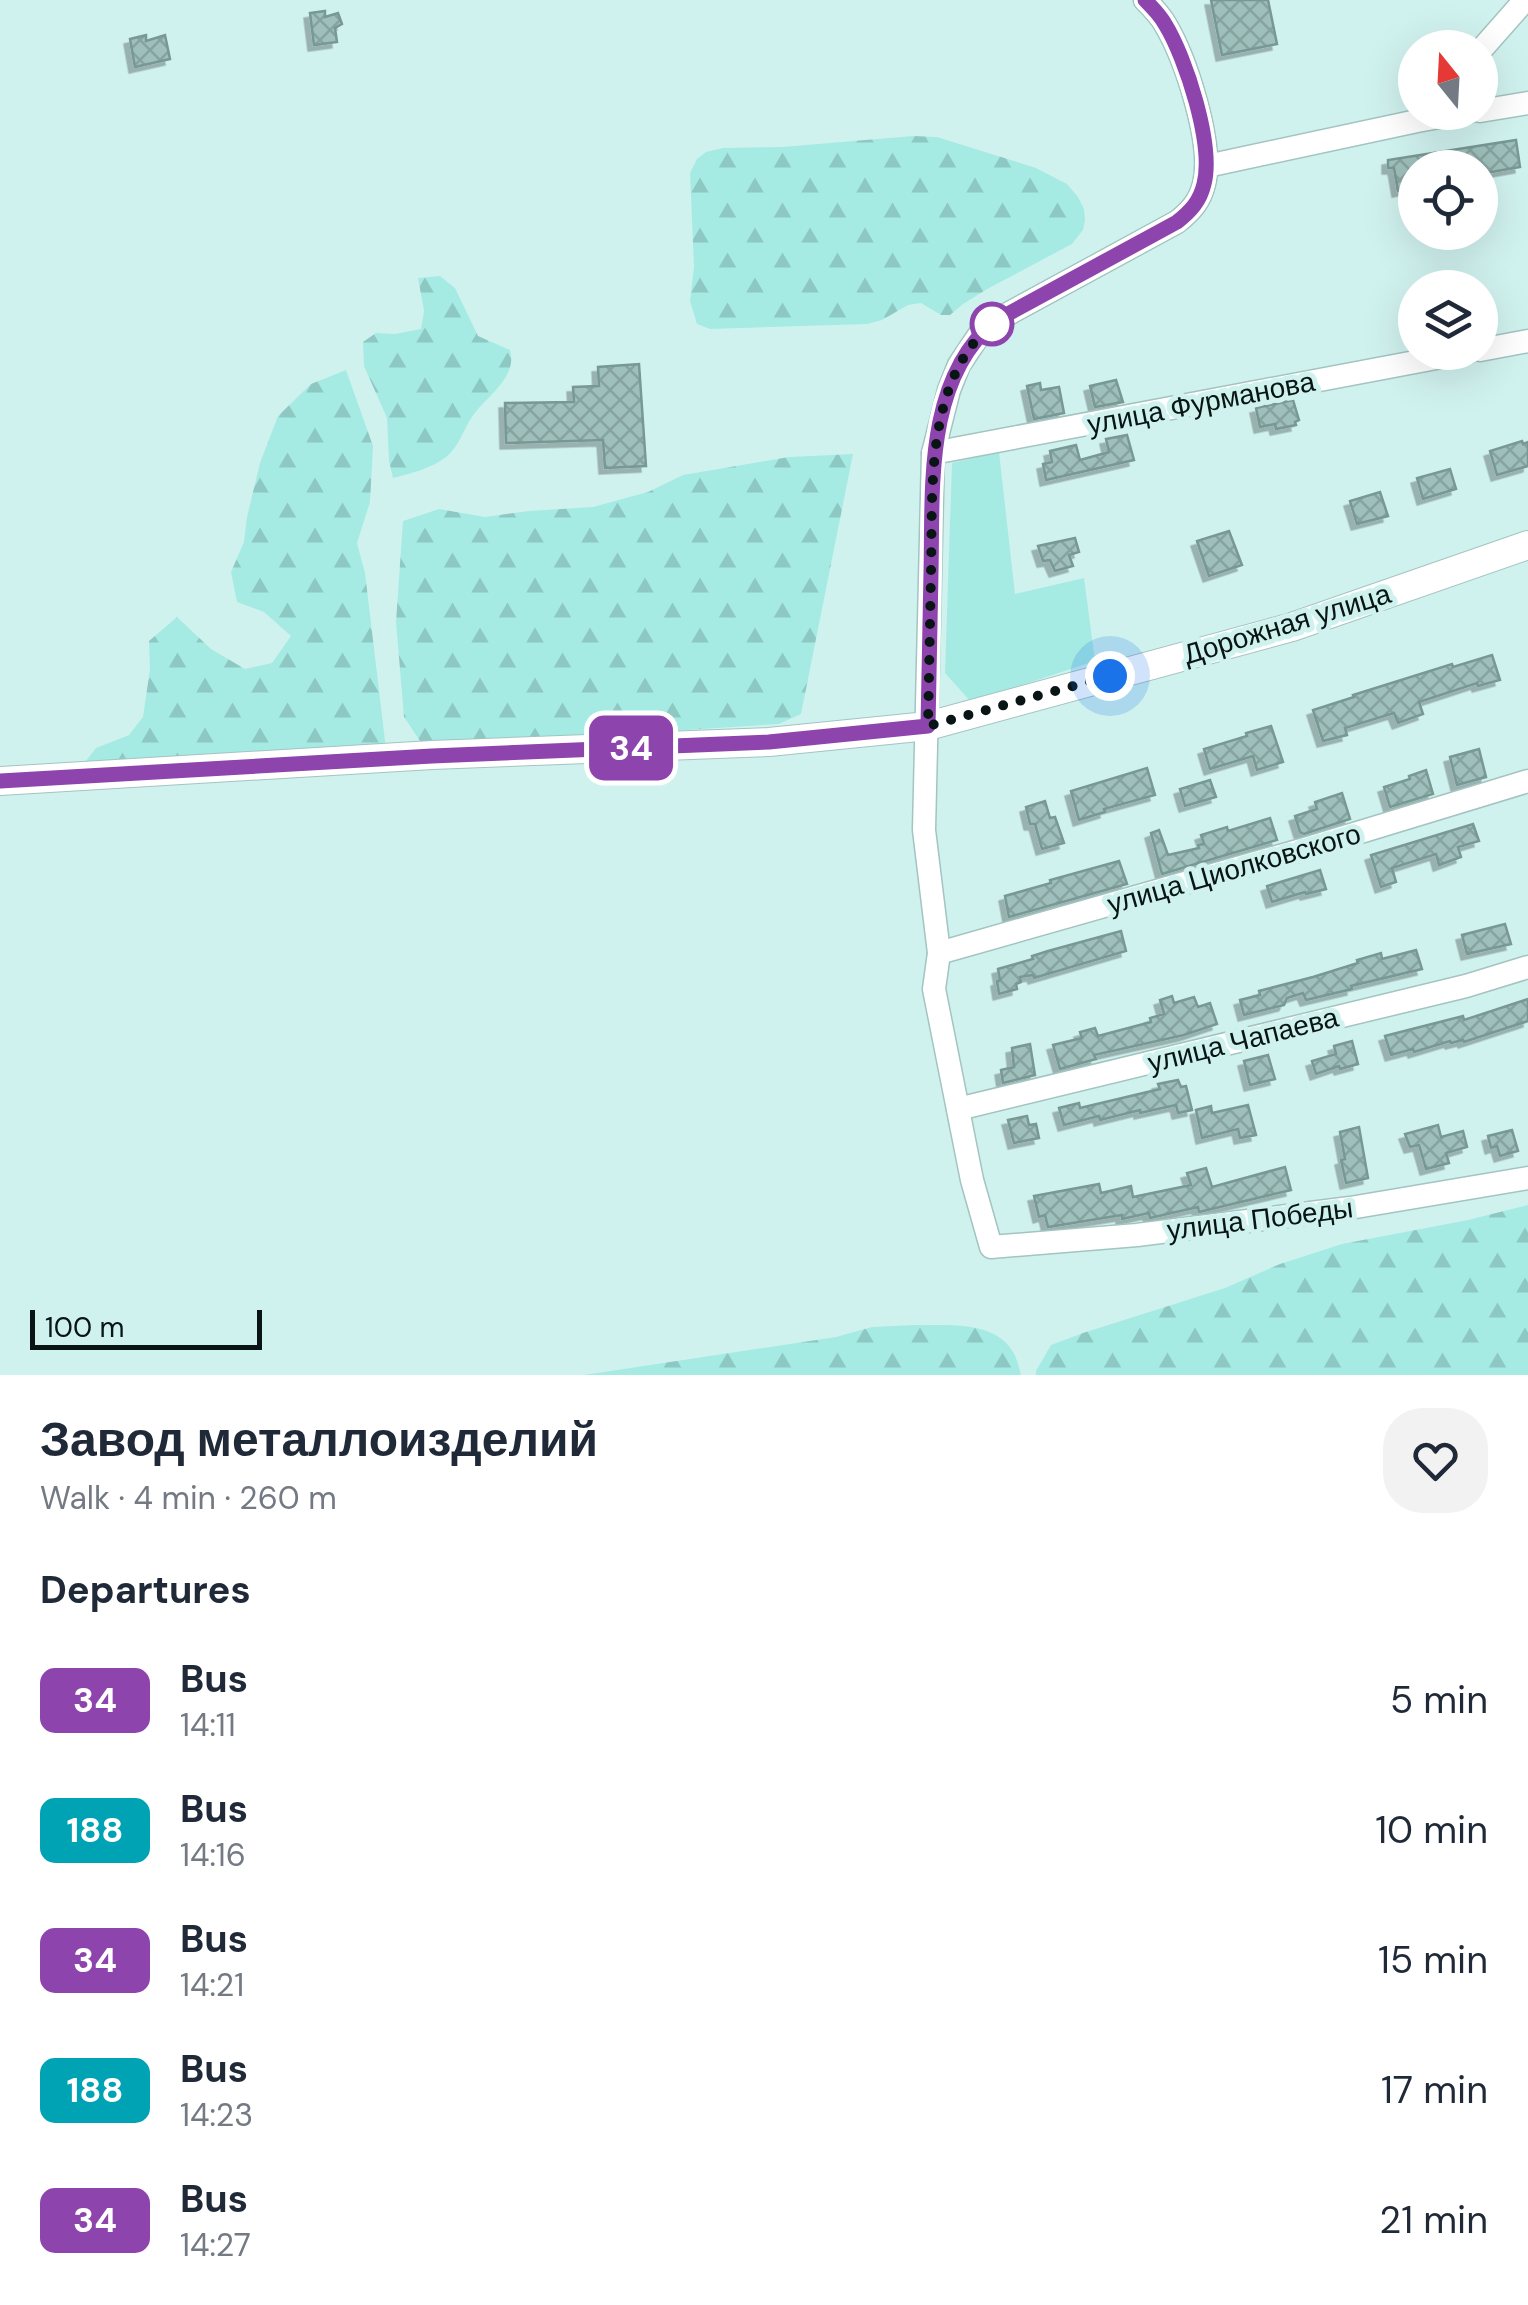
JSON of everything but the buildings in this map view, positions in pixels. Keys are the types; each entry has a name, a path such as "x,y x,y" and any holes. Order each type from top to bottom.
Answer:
{"main road":[{"name":"Дорожная улица","path":"0,781 432,756 769,742 928,726 1292,627 1528,545"}],"street":[{"path":"958,1108 934,989 938,953 924,830 934,453 948,390 978,335 995,321 1177,222 1201,196 1207,166 1196,104 1177,46 1164,20 1145,0"},
{"path":"1498,31 1525,0"},
{"path":"1498,107 1528,103"},
{"path":"1207,166 1398,122"},
{"path":"1498,347 1528,341"},
{"name":"улица Фурманова","path":"934,453 1398,365"},
{"name":"улица Циолковского","path":"938,953 1528,782"},
{"name":"улица Чапаева","path":"958,1108 1466,986 1528,966"},
{"name":"улица Победы","path":"958,1108 972,1180 991,1247 1137,1235 1474,1189 1528,1178"}],"green space":[{"path":"937,137 1036,168 1067,184 1084,209 1083,230 1072,244 989,288 950,315 941,315 921,303 867,324 710,329 697,324 690,301 694,267 690,173 697,159 723,148"},
{"path":"440,276 455,288 478,336 510,350 509,369 450,453 427,468 393,478 387,418 364,366 363,342 376,333 421,329 424,311 418,278"},
{"path":"346,370 373,446 370,502 357,543 365,573 386,749 81,767 96,748 129,735 143,717 150,669 149,641 177,617 211,649 245,669 272,663 291,636 264,612 237,602 231,572 244,542 260,463 278,416 311,384"},
{"path":"999,452 1015,594 1084,578 1095,661 971,702 945,673 952,463"},
{"path":"853,454 801,714 779,724 424,747 404,717 396,622 403,521 439,509 485,517 593,507 648,492 683,475 789,457"},
{"path":"1528,1205 1528,1375 1036,1375 1051,1345 1225,1288 1280,1264 1342,1244"},
{"path":"872,1327 969,1327 994,1334 1013,1352 1021,1375 584,1375 836,1337"}],"bus line":[{"name":"34","path":"0,781 432,756 769,742 928,726 934,453 948,390 966,352 995,321 1177,222 1201,196 1207,166 1188,76 1164,20 1145,0"}],"route":[{"path":"992,324 995,321 966,352 948,390 934,453 928,726 1110,676"}]}
